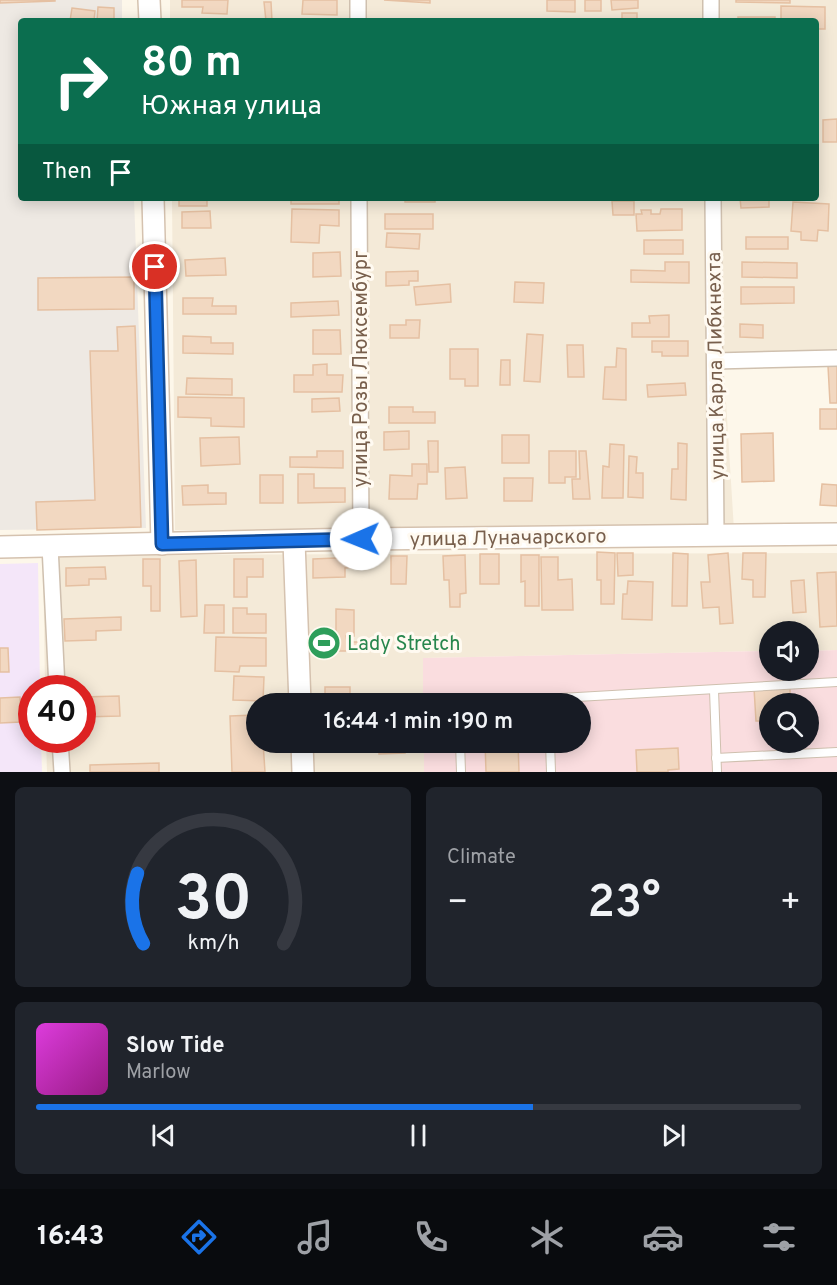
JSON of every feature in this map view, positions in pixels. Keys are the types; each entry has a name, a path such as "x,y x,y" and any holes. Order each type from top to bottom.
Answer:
{"street":[{"path":"149,0 150,18"},
{"path":"358,0 358,18"},
{"path":"711,0 711,18"},
{"path":"153,201 162,544"},
{"name":"улица Розы Люксембург","path":"359,201 361,539"},
{"name":"улица Карла Либкнехта","path":"713,201 716,535"},
{"path":"715,361 837,357"},
{"name":"улица Луначарского","path":"0,547 361,539 837,534"},
{"path":"294,541 300,693"},
{"path":"50,546 56,675"},
{"path":"61,753 62,772"},
{"path":"302,753 303,772"}],"lane":[{"path":"591,697 837,682"},
{"path":"714,690 717,772"},
{"path":"716,759 837,752"},
{"path":"460,753 461,772"},
{"path":"550,753 551,772"}],"shaded area":[{"path":"0,0 122,0 122,18 18,18 18,201 134,201 146,528 0,530"},
{"path":"170,0 837,0 837,349 723,353 734,530 175,530 172,201 819,201 819,18 170,18"},
{"path":"837,553 837,650 819,651 819,621 759,621 759,651 423,658 423,693 246,693 246,753 424,753 424,772 47,772 46,753 96,753 96,675 45,675 43,555"},
{"path":"38,563 40,675 18,675 18,753 41,753 42,772 0,772 0,564"},
{"path":"837,650 837,772 424,772 424,753 591,753 591,693 423,693 423,658 759,651 759,681 819,681 819,651"}],"building":[{"path":"0,0 55,0 55,1 0,3"},
{"path":"182,0 228,0 227,14 202,13 203,7 182,7"},
{"path":"303,0 337,0 337,15 302,14"},
{"path":"384,0 430,0 430,3"},
{"path":"547,0 575,0 575,12 547,11"},
{"path":"585,0 601,0 601,11 585,11"},
{"path":"611,0 638,0 638,8 612,10"},
{"path":"736,0 790,0 790,3 736,2"},
{"path":"264,2 271,2 272,18 266,18"},
{"path":"781,6 825,7 825,29 819,29 819,18 781,18"},
{"path":"98,7 114,8 114,18 97,18"},
{"path":"72,8 95,11 94,18 70,18"},
{"path":"622,13 637,13 637,18 622,18"},
{"path":"738,17 775,17 775,18"},
{"path":"837,119 837,142 823,142 823,120"},
{"path":"179,201 207,201 207,206 179,206"},
{"path":"291,201 339,201 339,204 291,204"},
{"path":"405,201 435,201 435,202"},
{"path":"612,201 634,201 634,215 613,215"},
{"path":"740,201 769,201 769,207 741,208"},
{"path":"793,202 829,204 828,231 818,230 817,241 801,240 801,232 791,231"},
{"path":"292,209 339,210 339,226 320,225 319,243 291,242"},
{"path":"661,209 682,209 682,230 637,231 636,214 642,214 641,210 651,210 651,214 660,214"},
{"path":"210,211 211,228 182,228 182,212"},
{"path":"385,214 433,214 433,229 385,229"},
{"path":"387,233 420,234 419,249 386,247"},
{"path":"746,237 788,237 788,249 746,249"},
{"path":"644,240 683,240 683,254 644,254"},
{"path":"340,252 341,276 313,277 313,253"},
{"path":"225,258 226,275 186,276 185,260"},
{"path":"665,262 689,262 689,283 631,282 631,270 665,271"},
{"path":"742,262 797,263 797,278 742,277"},
{"path":"418,271 418,281 409,281 409,285 386,286 386,272"},
{"path":"134,277 134,309 38,310 38,278"},
{"path":"515,282 544,283 543,303 514,302"},
{"path":"450,284 451,302 416,305 414,287"},
{"path":"741,287 794,287 794,303 741,304"},
{"path":"183,298 213,298 212,306 236,306 236,314 183,314"},
{"path":"338,301 339,315 291,317 291,303"},
{"path":"669,315 669,337 632,337 632,323 650,323 649,316"},
{"path":"406,320 420,320 419,338 390,338 390,325 406,325"},
{"path":"740,324 763,325 763,338 740,337"},
{"path":"135,326 141,527 37,530 36,502 95,500 90,351 118,351 117,327"},
{"path":"313,330 340,330 341,354 313,354"},
{"path":"527,334 543,335 540,382 524,381"},
{"path":"183,336 211,337 211,343 233,343 233,354 183,353"},
{"path":"652,341 688,341 688,356 662,356 662,352 652,352"},
{"path":"567,345 583,345 584,377 568,377"},
{"path":"617,348 626,349 626,400 603,399 605,367 616,367"},
{"path":"450,349 478,349 478,386 465,386 465,379 450,379"},
{"path":"501,360 510,360 510,385 500,385"},
{"path":"327,364 327,375 343,375 342,392 294,392 294,375 313,375 313,365"},
{"path":"828,366 837,366 837,403 830,403"},
{"path":"187,378 232,379 232,395 186,394"},
{"path":"685,383 686,395 648,397 647,385"},
{"path":"178,397 244,398 244,427 211,426 211,418 178,417"},
{"path":"339,398 340,411 312,412 312,399"},
{"path":"389,407 413,407 413,412 435,412 435,423 389,423"},
{"path":"820,409 837,409 837,429 820,429"},
{"path":"409,431 409,449 384,450 384,432"},
{"path":"773,433 774,481 742,482 741,434"},
{"path":"502,435 529,435 529,463 502,463"},
{"path":"239,437 240,464 201,466 200,438"},
{"path":"428,441 438,441 438,472 429,472"},
{"path":"678,443 687,444 686,500 671,499 672,469 678,469"},
{"path":"610,444 624,445 623,498 602,498 603,466 609,467"},
{"path":"317,451 343,451 343,468 290,467 290,457 317,457"},
{"path":"549,451 576,451 576,477 565,477 565,483 549,483"},
{"path":"579,451 586,451 590,499 573,499 572,479 580,479"},
{"path":"629,456 637,457 636,473 643,473 643,498 628,497"},
{"path":"412,464 427,464 427,484 418,484 417,499 389,499 390,475 412,476"},
{"path":"465,467 467,498 446,499 445,468"},
{"path":"298,474 314,474 314,488 345,488 345,502 298,503"},
{"path":"260,475 283,475 283,503 260,503"},
{"path":"504,478 533,478 532,501 504,501"},
{"path":"822,484 837,485 837,506 820,505"},
{"path":"208,485 208,493 226,493 226,504 183,505 182,486"},
{"path":"597,552 615,553 614,604 601,604 601,580 597,580"},
{"path":"617,553 633,553 633,575 618,576"},
{"path":"673,553 688,554 687,606 672,606"},
{"path":"728,553 733,623 720,624 719,607 703,608 701,582 710,582 708,555"},
{"path":"743,553 766,553 765,597 753,597 753,580 742,579"},
{"path":"480,554 499,554 499,584 480,584"},
{"path":"465,555 466,593 460,594 460,607 450,607 449,580 444,580 443,556"},
{"path":"521,555 539,555 539,606 525,606 525,581 521,582"},
{"path":"391,556 407,556 406,584 391,584"},
{"path":"360,557 360,567 345,568 345,577 313,578 313,559"},
{"path":"541,557 558,557 558,580 572,579 573,610 542,610"},
{"path":"143,559 160,559 160,611 151,611 151,586 143,586"},
{"path":"234,559 263,559 263,577 247,577 247,597 234,597"},
{"path":"196,560 197,616 181,617 179,561"},
{"path":"105,567 106,579 89,579 89,585 66,586 66,568"},
{"path":"836,572 837,626 820,627 817,573"},
{"path":"804,580 806,612 793,613 791,581"},
{"path":"628,581 653,582 652,620 622,619 623,594 627,594"},
{"path":"205,605 224,605 224,633 204,633"},
{"path":"233,608 247,608 247,614 266,614 266,633 233,633"},
{"path":"336,609 354,610 354,636 346,636 347,642 375,642 375,651 318,651 318,632 336,632"},
{"path":"121,617 121,630 96,631 96,640 65,641 64,619"},
{"path":"216,637 266,638 266,666 240,666 239,672 215,671"},
{"path":"0,648 8,648 9,672 0,672"},
{"path":"234,676 264,677 263,693 246,693 246,700 233,700"},
{"path":"790,686 790,693 759,693 759,721 756,721 754,688"},
{"path":"325,687 350,687 350,693 325,693"},
{"path":"119,696 120,716 96,717 96,697"},
{"path":"18,697 18,722 0,723 0,698"},
{"path":"246,715 246,753 264,753 265,772 232,772 230,716"},
{"path":"678,748 679,769 668,770 668,772 637,772 636,750"},
{"path":"485,753 518,753 519,772 486,772"},
{"path":"159,763 159,772 90,772 90,765"}],"place":[{"name":"Lady Stretch","path":"324,643"}],"route":[{"path":"155,267 162,544 361,539"}]}
